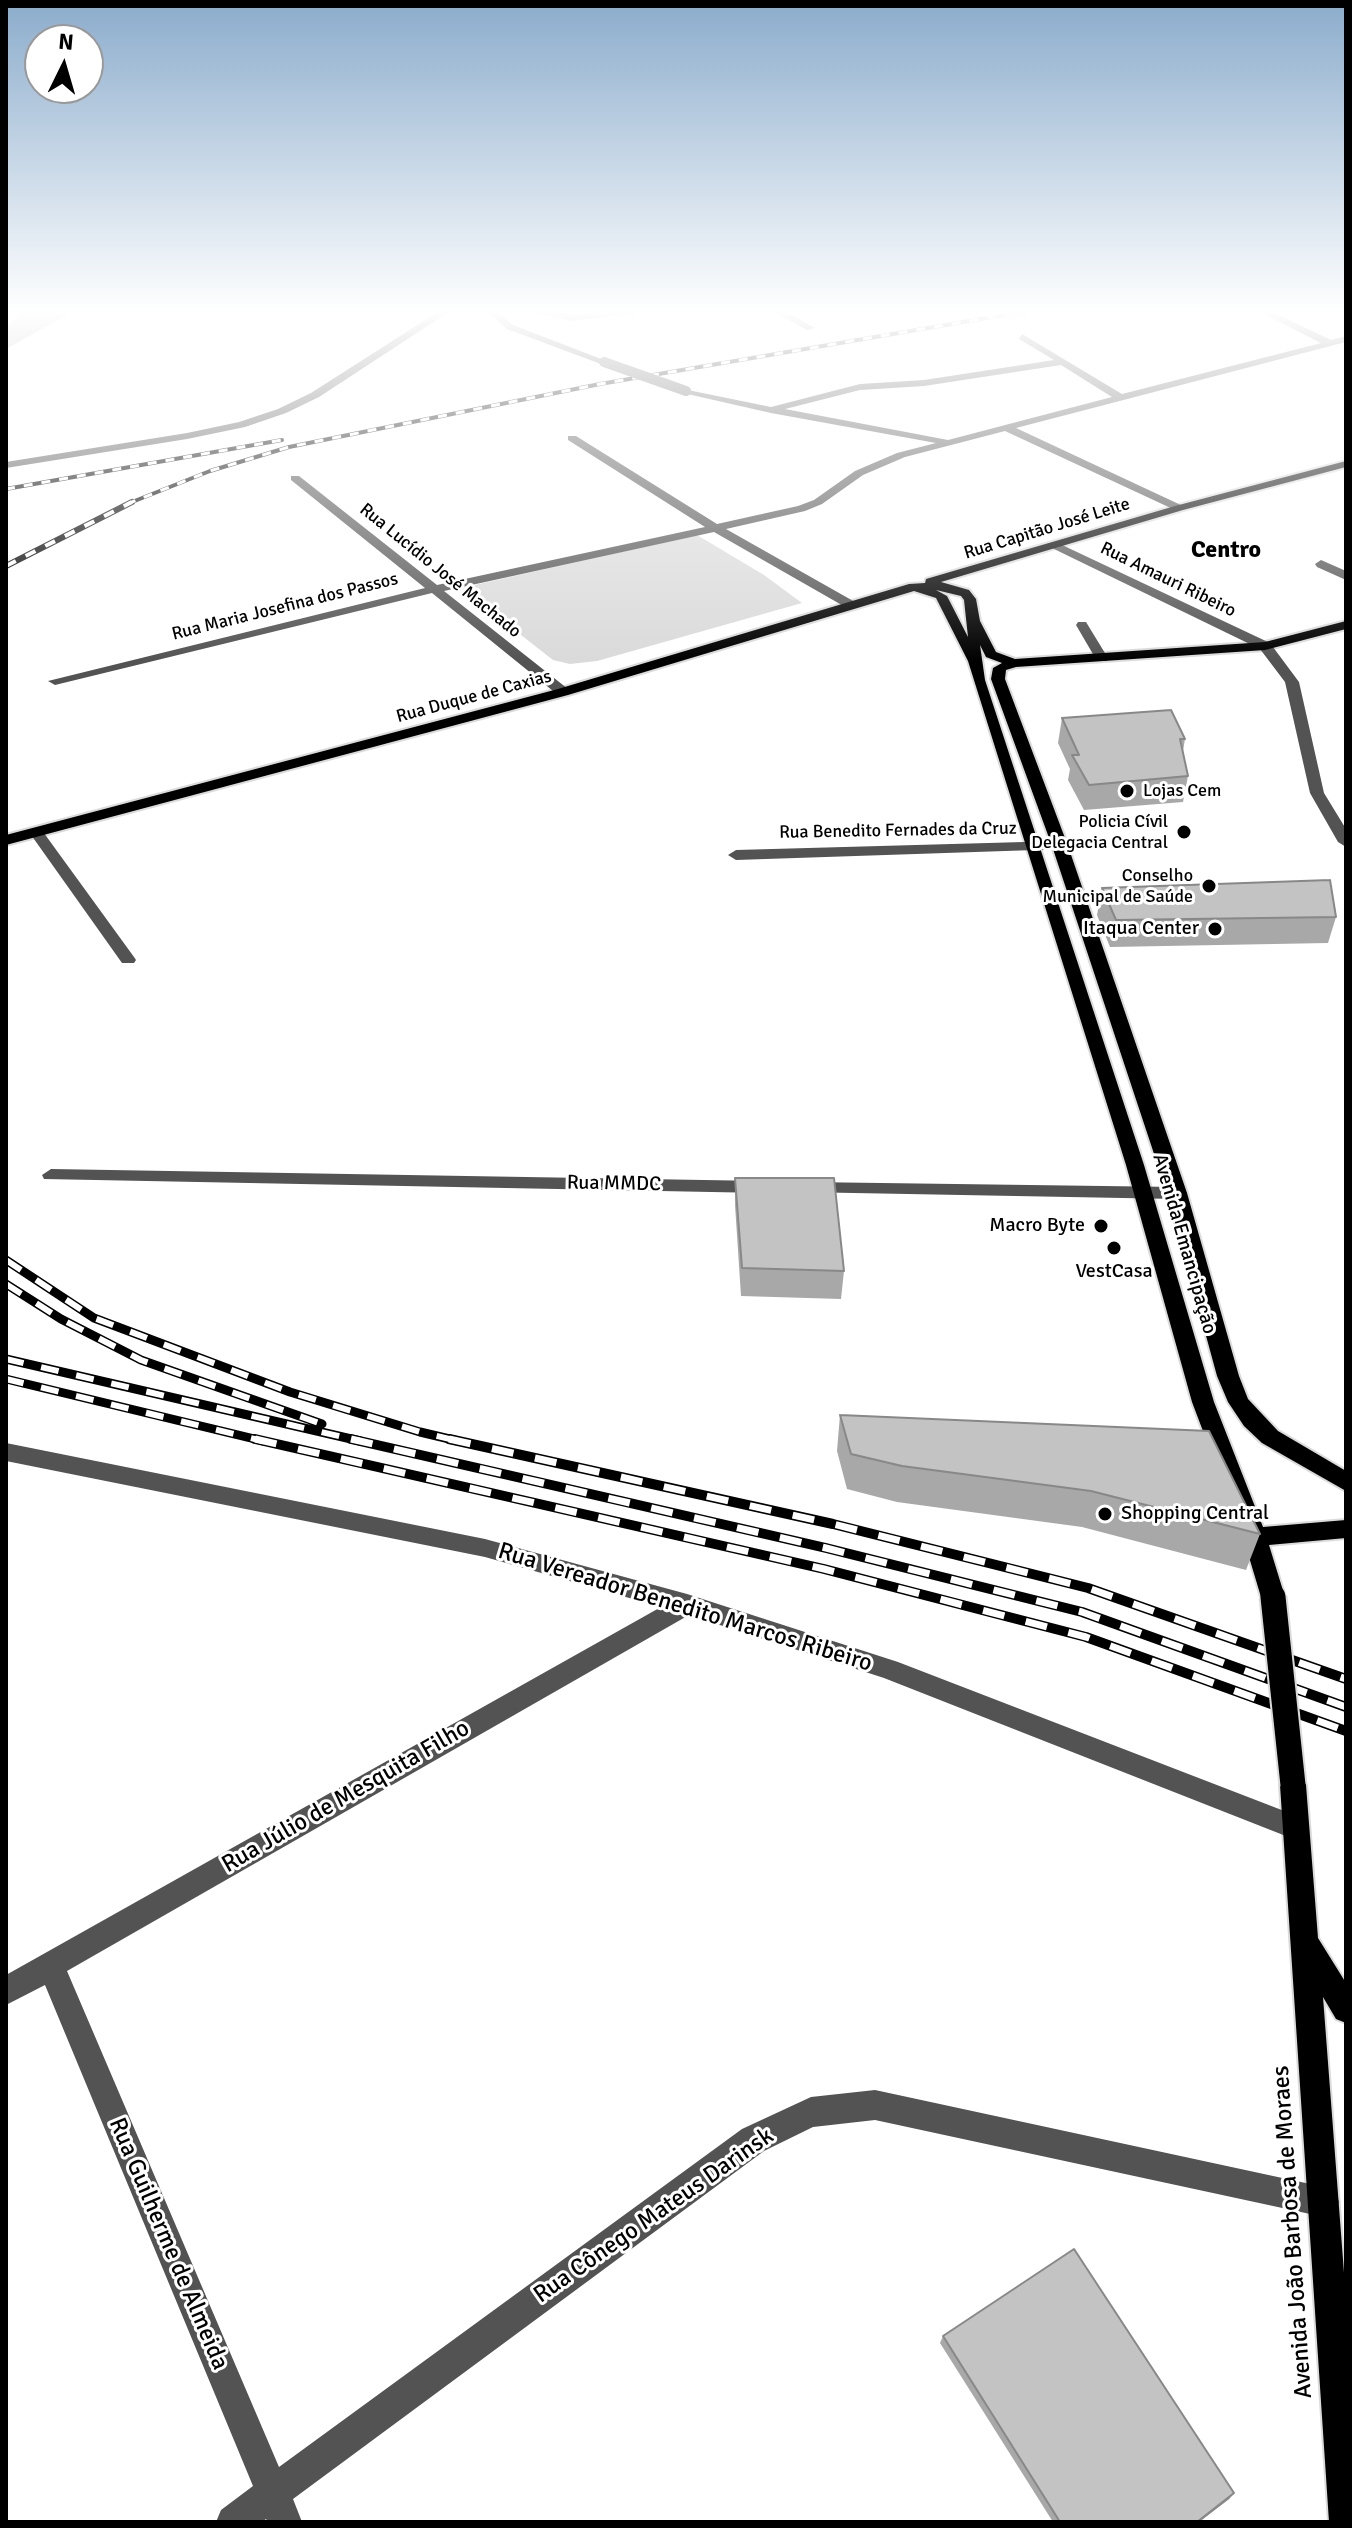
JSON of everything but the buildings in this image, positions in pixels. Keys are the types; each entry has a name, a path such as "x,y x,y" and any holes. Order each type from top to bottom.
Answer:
{"main road":[{"name":"Rua Capitão José Leite","path":"949,587 964,572 1179,508 1346,464"},
{"path":"913,587 964,572"},
{"name":"Rua Duque de Caxias","path":"6,840 563,692 913,587 949,587"},
{"path":"913,587 941,596 974,661"},
{"path":"949,587 965,593 970,599 974,617 991,654 1014,663 1265,646 1346,625"},
{"name":"Avenida Emancipação","path":"974,617 974,661 1143,1193 1205,1410 1255,1537 1273,1597 1293,1785 1302,1937"},
{"name":"Avenida Emancipação","path":"1014,663 1000,668 998,679 1060,846 1177,1193 1228,1376 1239,1402 1270,1437 1346,1482"},
{"path":"1255,1537 1346,1529"},
{"path":"1302,1937 1346,2009"},
{"name":"Avenida João Barbosa de Moraes","path":"1302,1937 1346,2522"}],"street":[{"path":"6,465 236,426"},
{"path":"859,426 948,442"},
{"name":"Rua Maria Josefina dos Passos","path":"55,681 431,590 712,526 801,509 879,463 1014,426"},
{"path":"1007,428 1179,508"},
{"path":"572,438 712,526 851,605"},
{"name":"Rua Lucídio José Machado","path":"295,478 431,590 563,692"},
{"name":"Rua Amauri Ribeiro","path":"1056,546 1265,646"},
{"path":"1321,564 1346,576"},
{"path":"1082,625 1102,658"},
{"path":"1265,646 1292,682 1317,793 1346,842"},
{"path":"36,832 128,960"},
{"name":"Rua Benedito Fernades da Cruz","path":"736,855 1060,846"},
{"name":"Rua MMDC","path":"51,1175 1177,1193"},
{"name":"Rua Vereador Benedito Marcos Ribeiro","path":"6,1452 485,1548 687,1604 889,1669 1296,1828"},
{"name":"Rua Júlio de Mesquita Filho","path":"6,1991 687,1604"},
{"name":"Rua Guilherme de Almeida","path":"51,1966 279,2508"},
{"name":"Rua Cônego Mateus Darinsk","path":"233,2522 279,2508 753,2140 811,2112 875,2105 1324,2202"}],"shaded area":[{"path":"697,535 764,575 802,603 597,661 570,664 553,660 461,588"}],"railway":[{"path":"132,502 210,471 289,447 393,426"},
{"path":"6,489 282,440"},
{"path":"6,566 132,502"},
{"path":"127,504 132,502"},
{"path":"6,1260 94,1318 290,1392 457,1441"},
{"path":"6,1284 61,1319 141,1360 322,1424"},
{"path":"6,1359 360,1441"},
{"path":"6,1379 263,1441"},
{"path":"255,1439 824,1569 1086,1637 1346,1731"},
{"path":"351,1439 826,1548 1082,1612 1346,1707"},
{"path":"449,1439 457,1441"},
{"path":"457,1441 833,1524 1088,1588 1346,1679"}],"place":[{"name":"Lojas Cem","path":"1127,791"},
{"name":"Policia Cívil Delegacia Central","path":"1184,832"},
{"name":"Conselho Municipal de Saúde","path":"1209,886"},
{"name":"Itaqua Center","path":"1215,929"},
{"name":"Macro Byte","path":"1101,1226"},
{"name":"VestCasa","path":"1114,1248"},
{"name":"Shopping Central","path":"1105,1514"}],"district":[{"name":"Centro","path":"1226,551"}]}
